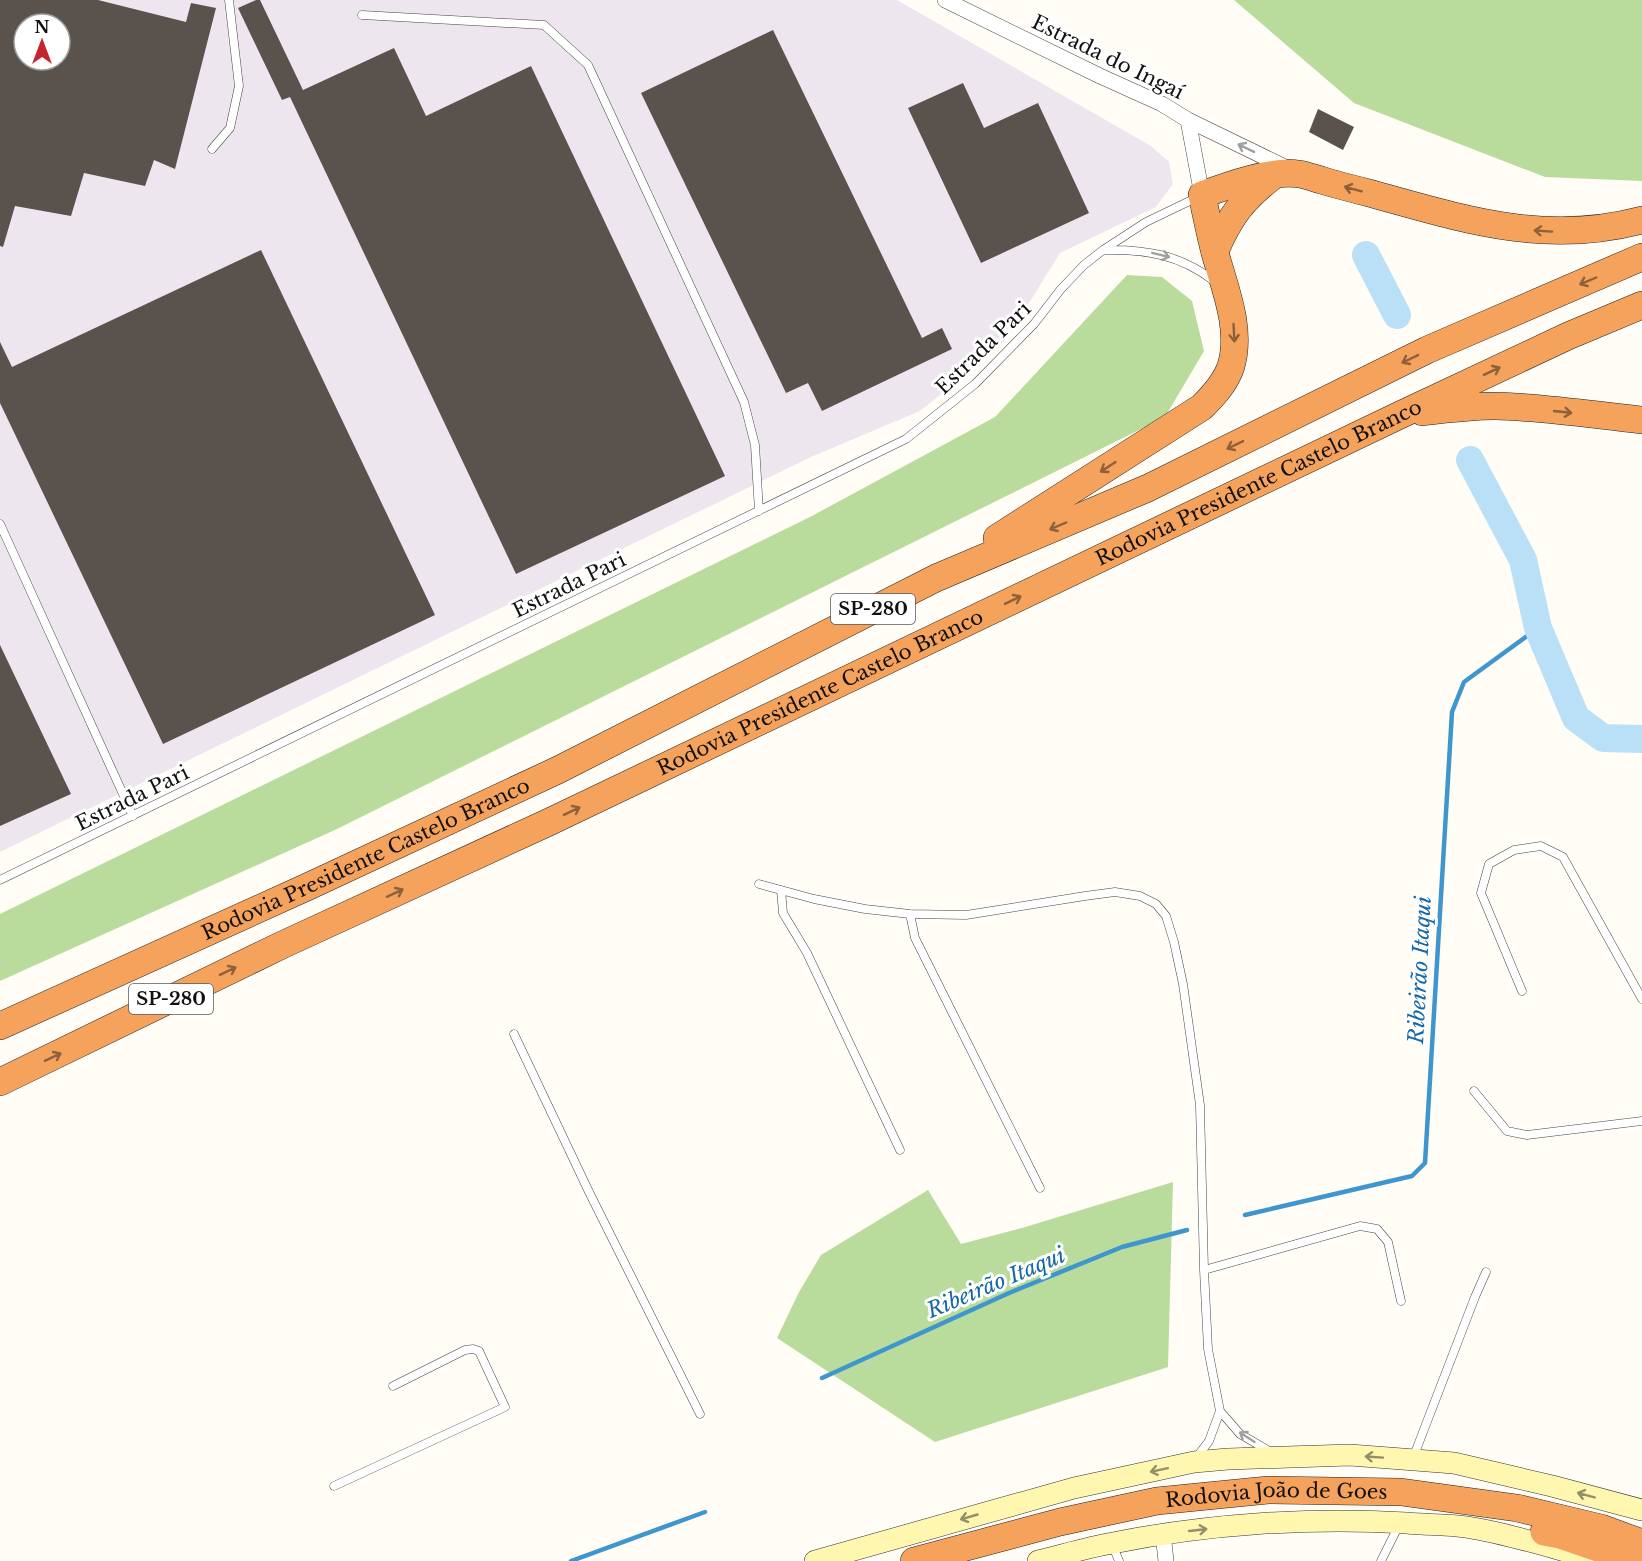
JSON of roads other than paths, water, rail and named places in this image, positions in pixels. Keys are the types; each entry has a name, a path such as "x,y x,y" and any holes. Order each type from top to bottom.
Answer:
{"highway":[{"path":"1215,251 1223,231 1252,192 1287,174"},
{"path":"936,578 1202,406 1219,390 1231,367 1235,343 1233,317 1202,195 1256,178 1287,174 1476,222 1522,229 1585,231 1642,220"},
{"name":"Rodovia Presidente Castelo Branco","path":"0,1026 558,770 936,578 1148,488 1427,350 1642,257"},
{"name":"Rodovia Presidente Castelo Branco","path":"0,1083 282,945 547,823 1400,415 1568,336 1642,305"},
{"path":"1400,415 1462,407 1496,406 1642,420"},
{"name":"Rodovia João de Goes","path":"914,1561 1060,1522 1157,1501 1268,1490 1401,1492 1517,1508 1586,1524 1642,1543"},
{"name":"Rodovia João de Goes","path":"972,1561 1101,1530 1163,1518 1216,1510 1282,1505 1358,1505 1451,1513 1560,1535 1636,1561"}],"street":[{"name":"Estrada do Ingaí","path":"945,0 1162,104 1287,174"},
{"path":"1188,120 1202,195"},
{"path":"815,1561 1074,1488 1194,1462 1350,1455 1454,1464 1552,1486 1642,1510"},
{"path":"1038,1561 1115,1552 1163,1534 1248,1525 1338,1521 1466,1527 1600,1561"},
{"path":"1163,1534 1166,1561"}],"lane":[{"path":"212,149 230,128 239,86 229,0"},
{"path":"362,15 544,25 588,65 744,402 755,445 759,511"},
{"name":"Estrada Pari","path":"0,880 906,439 975,384 1034,324 1076,273 1103,250 1146,222 1202,195"},
{"path":"1103,250 1130,249 1183,261 1226,290"},
{"path":"0,524 133,816"},
{"path":"1522,991 1481,893 1489,864 1514,850 1541,846 1563,857 1642,999"},
{"path":"759,884 814,899 865,909 910,914 966,915 1115,892 1140,897 1156,904 1166,916 1174,942 1183,984 1200,1105 1208,1348 1220,1411 1240,1434 1280,1457"},
{"path":"781,890 783,913 807,953 900,1150"},
{"path":"910,914 915,938 1040,1188"},
{"path":"514,1034 590,1194 700,1414"},
{"path":"1474,1091 1507,1131 1527,1135 1642,1121"},
{"path":"1204,1270 1360,1226 1377,1229 1388,1242 1401,1301"},
{"path":"1413,1460 1486,1272"},
{"path":"334,1486 505,1407 479,1352 473,1349 465,1350 393,1386"},
{"path":"1194,1462 1209,1441 1220,1411"},
{"path":"1381,1561 1398,1527"}],"waterway":[{"path":"1366,255 1397,315"},
{"path":"1470,460 1523,560 1538,628 1576,718 1603,738 1642,739"},
{"name":"Ribeirão Itaqui","path":"1245,1215 1412,1176 1425,1163 1452,712 1464,682 1538,628"},
{"name":"Ribeirão Itaqui","path":"822,1378 1009,1293 1122,1247 1187,1230"},
{"name":"Ribeirão Itaqui","path":"571,1561 705,1512"}]}
